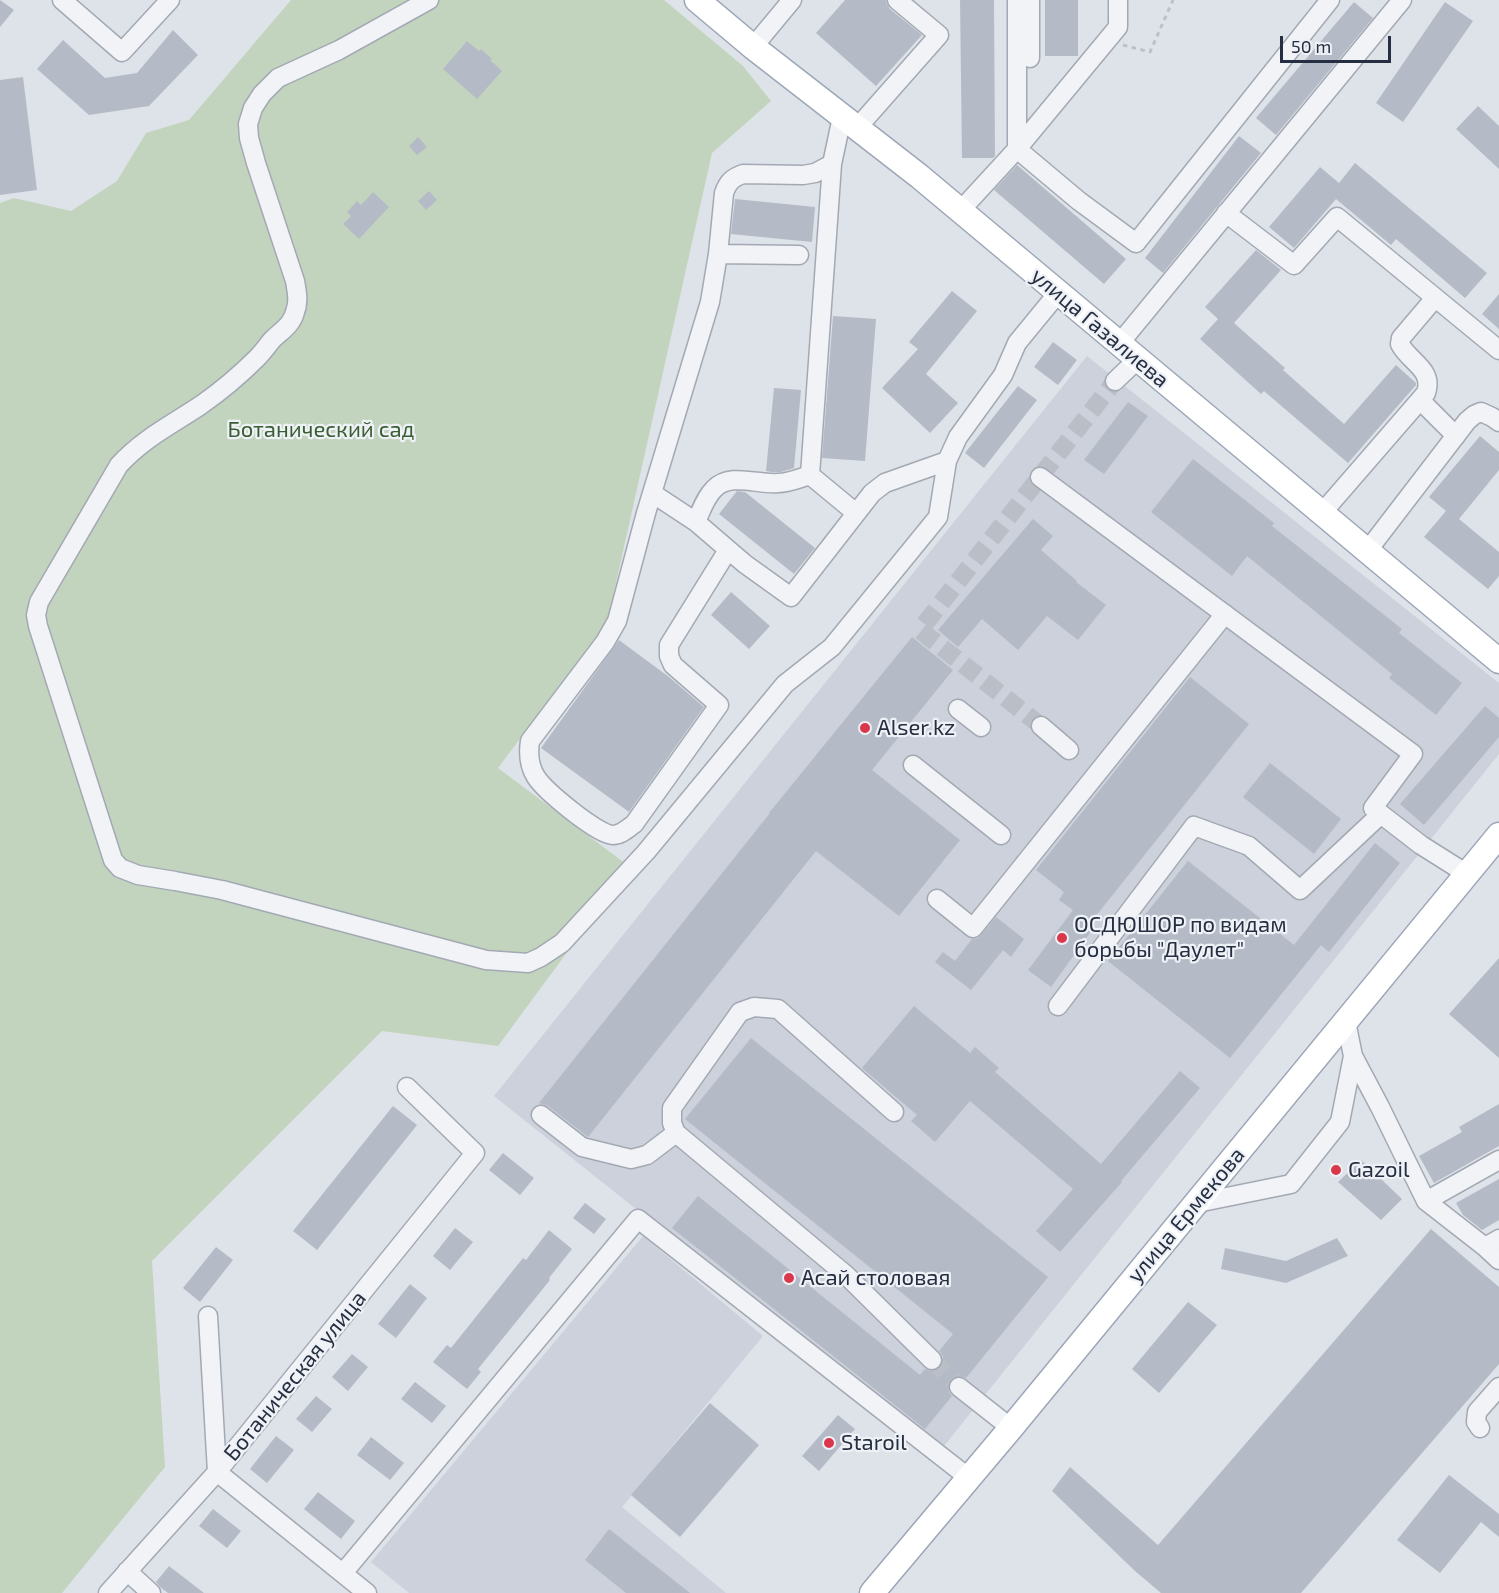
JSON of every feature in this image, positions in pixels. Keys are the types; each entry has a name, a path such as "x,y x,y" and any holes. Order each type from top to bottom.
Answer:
{"main road":[{"name":"улица Газалиева","path":"697,0 753,48 919,176 1499,661"},
{"name":"улица Ермекова","path":"872,1593 1499,836"}],"street":[{"path":"62,0 122,52 170,0"},
{"path":"429,0 339,50 278,78 262,94 253,108 248,124 249,138 295,281 298,299 295,314 287,327 230,383 200,406 168,424 132,450 119,465 39,602 36,615 38,626 113,860 120,868 138,875 222,890 486,960 528,963 541,957 562,944 646,852 785,684 832,647 938,517 947,461 958,437 1003,375 1017,343 1058,293"},
{"path":"753,48 792,0"},
{"path":"810,475 832,164 850,123 939,35 897,0"},
{"path":"1017,0 1024,21 1030,58"},
{"path":"1017,149 1024,21 1030,0"},
{"path":"960,211 1017,149 1118,27 1118,0"},
{"path":"1017,149 1079,201 1136,243 1330,0"},
{"path":"1119,344 1402,0"},
{"path":"728,550 669,645 669,656 673,665 719,705 634,824 621,833 612,835 601,831 583,819 536,777 528,753 530,741 605,642 617,621 652,493 710,302 724,194 728,184 733,178 742,174 803,175 815,173 832,164"},
{"path":"1226,213 1294,265 1337,217 1499,350"},
{"path":"718,254 799,255"},
{"path":"1322,513 1426,393 1428,381 1424,370 1404,352 1400,344 1401,338 1436,298"},
{"path":"1115,381 1138,359"},
{"path":"1419,400 1456,436"},
{"path":"1368,550 1467,421 1481,412 1499,422"},
{"path":"652,493 696,522 745,564 791,597 872,493 885,483 947,461"},
{"path":"810,475 856,513"},
{"path":"696,522 706,501 719,484 736,480 778,483 810,475"},
{"path":"1040,477 1413,754 1373,808 1421,845 1467,874"},
{"path":"937,898 973,928 1225,614"},
{"path":"958,709 981,727"},
{"path":"1041,726 1070,750"},
{"path":"913,765 1001,835"},
{"path":"1058,1006 1194,825 1249,846 1300,890 1381,814"},
{"path":"894,1112 778,1009 754,1007 740,1012 672,1108 672,1123 676,1133 846,1275 932,1360"},
{"path":"1346,1021 1353,1056 1426,1201 1492,1243 1499,1260"},
{"path":"1197,1203 1291,1184 1340,1122 1353,1056"},
{"name":"Ботаническая улица","path":"108,1593 217,1472 475,1153 407,1087"},
{"path":"541,1115 582,1147 631,1159 647,1155 676,1133"},
{"path":"1426,1201 1499,1161"},
{"path":"343,1573 638,1219 969,1478"},
{"path":"208,1316 217,1472 368,1593"},
{"path":"959,1387 1011,1428"},
{"path":"1480,1428 1476,1422 1477,1412 1499,1387"},
{"path":"127,1571 151,1593"}],"path":[{"path":"1107,41 1150,52 1173,0"}],"shaded area":[{"path":"1087,356 1499,683 1499,754 940,1451 494,1096"},
{"path":"643,1236 763,1336 622,1507 726,1593 409,1593 371,1562"}],"green space":[{"name":"Ботанический сад","path":"291,0 664,0 743,66 771,101 712,153 607,623 498,768 630,867 498,1046 382,1031 152,1261 165,1467 62,1593 0,1593 0,203 14,198 71,211 117,181 146,133 189,120"}],"building":[{"path":"0,0 14,10 0,27"},
{"path":"845,0 886,0 890,9 922,35 876,86 816,33"},
{"path":"960,0 994,0 995,156 993,158 962,158"},
{"path":"1045,0 1078,0 1078,56 1045,56"},
{"path":"1354,2 1373,18 1276,135 1256,118"},
{"path":"1445,2 1473,21 1403,122 1376,103"},
{"path":"173,30 198,55 149,106 89,115 37,69 63,40 105,78 137,73"},
{"path":"467,41 479,51 481,49 502,71 477,99 443,69"},
{"path":"23,77 37,190 0,195 0,80"},
{"path":"1478,106 1499,126 1499,169 1456,129"},
{"path":"1239,136 1261,153 1163,273 1145,258"},
{"path":"418,137 427,147 417,155 409,146"},
{"path":"1355,163 1487,273 1465,298 1396,239 1391,245 1336,199 1294,248 1269,227 1320,167 1339,183"},
{"path":"1017,165 1126,259 1104,284 994,190"},
{"path":"429,191 437,200 426,210 418,201"},
{"path":"373,192 389,207 359,239 343,224 351,216 347,212 357,201 361,205"},
{"path":"735,199 815,207 812,242 731,234"},
{"path":"1256,250 1281,270 1234,323 1344,424 1396,365 1416,383 1348,463 1264,391 1261,394 1200,339 1218,319 1205,307"},
{"path":"952,291 977,311 926,374 958,403 930,433 882,388 918,349 909,342"},
{"path":"1499,294 1499,329 1482,314"},
{"path":"833,316 876,319 865,461 822,458"},
{"path":"1053,342 1077,360 1058,385 1034,367"},
{"path":"1018,386 1037,400 984,468 965,453"},
{"path":"774,388 801,390 794,468 781,472 766,471"},
{"path":"1128,402 1148,416 1104,474 1084,460"},
{"path":"1480,436 1499,452 1499,470 1459,519 1499,552 1499,576 1488,589 1424,537 1446,511 1429,497"},
{"path":"1193,459 1274,523 1272,526 1402,629 1399,633 1462,683 1436,715 1389,678 1392,674 1247,556 1232,576 1151,512"},
{"path":"737,491 745,492 815,548 794,574 719,514"},
{"path":"1033,519 1053,536 1041,550 1076,582 1106,605 1078,640 1047,616 1018,650 982,619 958,647 938,630"},
{"path":"731,592 770,626 749,649 711,615"},
{"path":"912,637 953,670 872,770 960,840 899,916 816,851 588,1137 548,1106 539,1103 769,813"},
{"path":"619,640 669,677 704,707 629,812 541,748"},
{"path":"1190,677 1249,724 1087,927 1092,930 1051,987 1028,970 1073,910 1059,900 1064,892 1036,870"},
{"path":"1485,706 1499,718 1499,737 1424,825 1400,804"},
{"path":"1270,763 1341,819 1314,854 1243,797"},
{"path":"1375,843 1400,863 1329,952 1321,945 1230,1058 1108,961 1188,861 1294,945"},
{"path":"996,917 1024,939 1011,957 1003,950 971,990 935,962 943,952 955,961 972,939 978,938"},
{"path":"1499,958 1499,1058 1449,1014"},
{"path":"914,1006 970,1053 975,1047 999,1068 995,1072 1101,1164 1180,1071 1200,1088 1060,1252 1036,1231 1073,1189 970,1101 935,1142 911,1121 917,1115 862,1068"},
{"path":"751,1038 1048,1277 966,1378 955,1376 951,1380 948,1386 952,1396 925,1429 672,1228 698,1196 920,1375 925,1369 936,1371 943,1363 943,1356 939,1351 953,1334 685,1119"},
{"path":"1499,1104 1499,1146 1434,1183 1419,1156 1462,1132 1459,1127"},
{"path":"393,1106 417,1125 317,1250 293,1231"},
{"path":"503,1153 534,1178 520,1195 489,1170"},
{"path":"1361,1160 1402,1199 1381,1220 1338,1182"},
{"path":"1499,1179 1499,1220 1482,1230 1463,1215 1456,1203"},
{"path":"585,1203 606,1219 594,1234 573,1218"},
{"path":"455,1228 473,1242 450,1270 433,1256"},
{"path":"1431,1229 1499,1287 1499,1364 1301,1593 1161,1593 1052,1491 1070,1467 1158,1545"},
{"path":"549,1230 572,1249 478,1369 481,1372 467,1389 433,1362 447,1345 451,1348 523,1258 526,1260"},
{"path":"1337,1238 1348,1256 1286,1283 1221,1269 1225,1248 1286,1261"},
{"path":"216,1247 233,1260 200,1302 183,1288"},
{"path":"410,1284 427,1298 396,1338 378,1324"},
{"path":"1188,1302 1217,1325 1159,1393 1132,1369"},
{"path":"352,1354 368,1367 348,1391 332,1377"},
{"path":"415,1382 446,1406 432,1423 401,1399"},
{"path":"316,1396 332,1409 312,1432 296,1419"},
{"path":"710,1403 759,1445 680,1537 631,1495"},
{"path":"838,1415 855,1429 819,1471 802,1456"},
{"path":"276,1436 294,1450 267,1483 250,1469"},
{"path":"371,1437 404,1463 390,1480 357,1455"},
{"path":"1449,1475 1499,1514 1499,1537 1481,1522 1440,1573 1397,1540"},
{"path":"318,1492 355,1521 341,1539 304,1509"},
{"path":"213,1509 241,1531 227,1548 199,1526"},
{"path":"609,1529 690,1593 626,1593 585,1560"},
{"path":"169,1566 204,1593 168,1593 160,1587 156,1582"}],"tunnel":[{"path":"1041,726 920,630 1115,381"},
{"path":"932,1360 959,1387"}],"place":[{"name":"Alser.kz","path":"865,728"},
{"name":"ОСДЮШОР по видам борьбы \"Даулет\"","path":"1062,938"},
{"name":"Gazoil","path":"1336,1170"},
{"name":"Асай столовая","path":"789,1278"},
{"name":"Staroil","path":"829,1443"}]}
